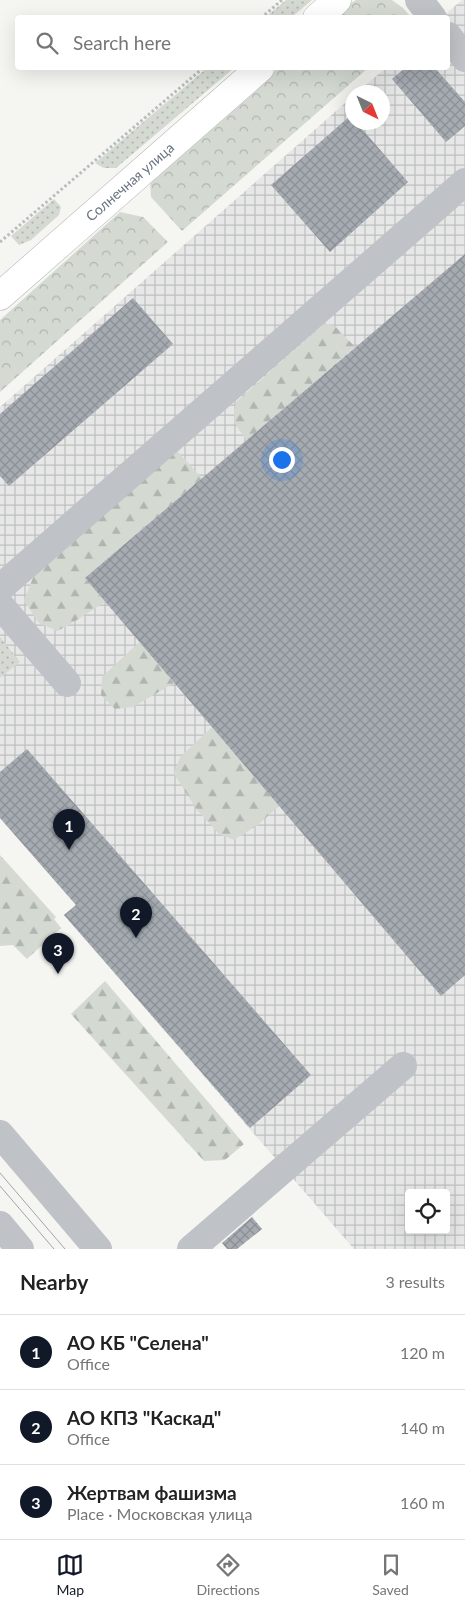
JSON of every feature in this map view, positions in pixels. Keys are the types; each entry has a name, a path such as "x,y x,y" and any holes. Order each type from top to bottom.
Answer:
{"main road":[{"path":"320,15 337,0"},
{"name":"Солнечная улица","path":"0,296 258,70"}],"street":[{"path":"419,0 431,15"},
{"path":"450,39 465,58"},
{"path":"0,588 465,182"},
{"path":"0,605 67,683"},
{"path":"191,1249 403,1066"},
{"path":"0,1134 98,1249"},
{"path":"0,1226 20,1249"}],"path":[{"path":"264,15 282,0"},
{"path":"0,242 201,70"}],"shaded area":[{"path":"462,0 465,0 465,1249 354,1249 64,915 76,905 0,818 0,407 345,103 345,130 390,130 390,85 365,85 384,70 450,70 450,15 444,15"}],"green space":[{"path":"286,0 312,0 294,15 268,15"},
{"path":"356,0 392,0 409,15 337,15"},
{"path":"205,70 232,70 116,168 104,168 95,163"},
{"path":"276,70 366,70 349,85 345,85 345,88 182,231 151,197 150,182"},
{"path":"54,199 61,207 59,215 31,240 19,245 11,236"},
{"path":"120,212 143,217 168,242 0,392 0,320"},
{"path":"324,324 335,326 355,347 247,440 235,423 236,402"},
{"path":"177,451 202,478 85,578 105,602 57,631 39,623 24,601 34,575"},
{"path":"0,637 20,662 0,678"},
{"path":"139,642 174,683 133,707 115,709 101,695 102,677"},
{"path":"212,727 279,806 259,824 234,840 219,834 197,810 174,774 180,757"},
{"path":"0,855 56,917 54,919 61,928 27,959 13,945 0,946"},
{"path":"105,981 244,1144 225,1160 204,1161 71,1014"}],"building":[{"path":"403,70 437,70 465,102 465,126 446,142 392,79"},
{"path":"345,120 345,130 363,130 408,182 330,252 271,185"},
{"path":"465,254 465,975 441,996 85,578"},
{"path":"133,298 173,344 9,486 0,476 0,414"},
{"path":"27,749 311,1075 250,1128 64,915 76,905 0,818 0,772"},
{"path":"252,1217 262,1229 237,1249 227,1249 222,1243"}],"tram line":[{"path":"0,1173 65,1249"},
{"path":"0,1186 54,1249"}],"place":[{"name":"АО КБ \"Селена\"","path":"69,850"},
{"name":"АО КПЗ \"Каскад\"","path":"136,938"},
{"name":"Жертвам фашизма","path":"58,974"}]}
